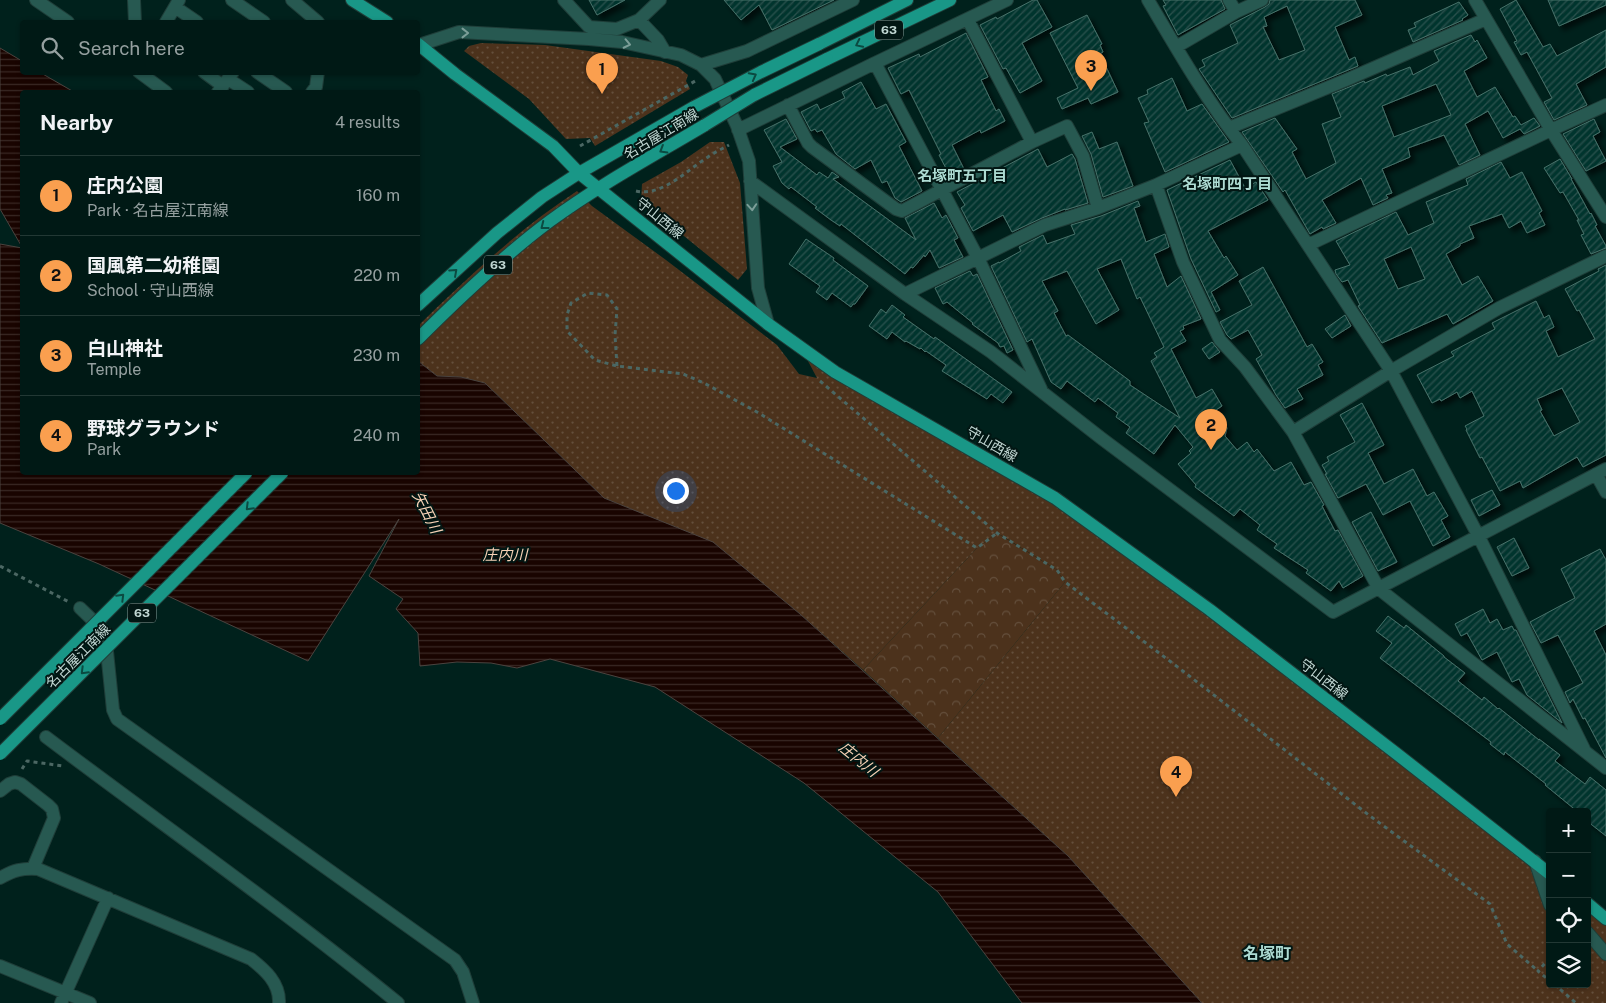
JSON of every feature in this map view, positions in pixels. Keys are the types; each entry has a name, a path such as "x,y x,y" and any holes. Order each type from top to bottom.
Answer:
{"main road":[{"path":"352,0 383,20"},
{"name":"名古屋江南線","path":"420,303 497,233 542,197 566,181 694,107 907,0"},
{"name":"名古屋江南線","path":"420,337 511,252 550,221 584,198 754,95 950,0"},
{"name":"守山西線","path":"420,47 553,146 579,173 768,324 835,372 1055,498 1210,610 1546,871"},
{"name":"名古屋江南線","path":"0,719 244,475"},
{"name":"名古屋江南線","path":"0,754 280,475"},
{"path":"1591,906 1606,919"}],"street":[{"path":"36,0 65,20"},
{"path":"134,0 135,20"},
{"path":"232,0 261,20"},
{"path":"292,0 316,20"},
{"path":"564,0 589,28 617,29 639,20 660,0"},
{"path":"701,65 747,51 853,0"},
{"path":"738,130 1007,0"},
{"path":"1148,0 1176,47 1390,371 1478,537 1584,749"},
{"path":"1229,0 1236,12"},
{"path":"1176,47 1236,12 1262,0"},
{"path":"1480,1 1486,19 1551,130 1606,217"},
{"path":"168,20 177,4 195,20"},
{"path":"1229,128 1486,19"},
{"path":"639,20 658,40 665,52"},
{"path":"968,20 1032,142"},
{"path":"420,44 459,32 597,40 622,42 665,52 681,56 701,65 714,79 738,130 749,161 758,288 768,324"},
{"path":"875,63 978,258 1042,392"},
{"path":"142,75 163,90"},
{"path":"210,75 243,90"},
{"path":"249,90 258,75"},
{"path":"260,75 278,90"},
{"path":"314,90 317,75"},
{"path":"314,90 324,75"},
{"path":"788,105 812,147 896,209 902,211 1032,142 1067,126 1083,156 1098,208"},
{"path":"1308,245 1606,105"},
{"path":"906,294 1045,225 1098,208 1156,185 1242,145"},
{"path":"750,181 906,294 992,352 1333,612 1601,471 1606,492"},
{"path":"1156,185 1183,262 1220,340 1245,368 1293,432 1379,589 1606,768"},
{"path":"1293,432 1390,371 1499,308 1606,256"},
{"path":"80,608 105,632 113,710 117,719 454,960 463,972 473,1003"},
{"path":"46,737 247,884 398,1003"},
{"path":"0,792 8,784 15,782 21,784 52,809 54,818 33,868"},
{"path":"1535,861 1547,898"},
{"path":"0,878 15,870 38,869 251,959 266,971 274,983 280,997 279,1003"},
{"path":"64,998 108,898"},
{"path":"1591,937 1606,954"},
{"path":"0,966 64,998 90,1003"}],"path":[{"path":"580,146 696,80"},
{"path":"636,191 645,193 666,186 710,155 729,145"},
{"path":"617,366 615,335 617,309 607,296 588,293 571,303 567,315 567,331 595,360 617,366 683,374 704,383 757,412 977,548 997,533"},
{"path":"817,378 997,533 1057,570 1065,582 1370,816 1490,904 1506,944 1546,978"},
{"path":"0,566 80,608"},
{"path":"15,782 27,761 59,767 68,766 77,760"},
{"path":"1538,971 1546,962"},
{"path":"1559,988 1576,1003"}],"green space":[{"path":"481,43 545,45 661,61 678,67 688,75 686,81 690,89 595,146 590,138 566,139 529,99 464,51 469,46"},
{"path":"710,142 724,142 740,183 747,269 738,280 641,201 642,184 681,162"},
{"path":"577,191 592,206 777,345 799,374 817,378 801,348 1055,498 1546,870 1546,988 1591,988 1591,939 1606,956 1606,1003 1202,1003 1068,856 938,738 1065,582 1057,570 997,533 977,548 863,670 800,614 713,543 604,498 485,383 461,377 437,376 420,363 420,324 494,254"},
{"path":"997,533 1057,570 1065,582 938,738 863,670 977,548"},
{"path":"1591,906 1606,919 1606,954 1591,937"}],"water":[{"path":"0,48 20,60 20,75 44,75 71,90 20,90 20,244 0,209"},
{"name":"庄内川","path":"0,244 20,248 20,475 420,475 420,363 437,376 461,377 485,383 604,498 713,542 800,614 1068,856 1202,1003 1022,1003 938,892 804,783 655,687 550,659 517,668 491,663 457,662 420,666 418,633 396,609 403,599 369,576 399,519 308,661 99,564 0,523"}],"building":[{"path":"589,0 625,0 597,15"},
{"path":"724,0 834,0 772,30 759,5 741,20"},
{"path":"1033,0 1037,0 1052,27 1022,43 1042,81 1020,93 1006,68 1003,69 980,25 996,17 997,19"},
{"path":"1163,0 1221,0 1225,9 1178,35 1163,6 1166,5"},
{"path":"1270,0 1355,0 1362,15 1335,27 1349,60 1355,57 1358,66 1232,118 1199,69 1205,66 1202,60 1238,43 1230,25 1269,4","holes":["1287,6 1305,50 1279,60 1263,27 1267,26 1264,17"]},
{"path":"1516,0 1543,47 1550,44 1557,56 1606,30 1606,67 1576,84 1587,105 1554,120 1544,102 1552,98 1527,52 1521,55 1514,42 1517,41 1500,9"},
{"path":"1548,0 1606,0 1606,5 1559,26"},
{"path":"1459,2 1468,15 1463,20 1413,42 1408,30 1416,27 1414,23"},
{"path":"1087,15 1102,44 1100,45 1103,52 1100,54 1118,92 1091,104 1088,98 1062,109 1057,98 1078,88 1050,33"},
{"path":"966,33 988,77 981,80 996,111 999,109 1005,121 981,133 980,130 952,145 964,169 950,176 909,90 901,94 888,68 919,54 920,57"},
{"path":"1471,35 1475,42 1477,40 1487,58 1464,71 1477,97 1495,87 1513,117 1515,116 1521,125 1534,118 1540,126 1524,134 1520,129 1503,138 1488,111 1465,124 1480,155 1459,165 1444,135 1408,148 1410,157 1382,169 1392,193 1386,195 1388,198 1373,205 1361,178 1322,200 1336,223 1323,229 1322,227 1310,234 1285,190 1283,192 1242,132 1275,118 1297,149 1292,152 1306,179 1336,163 1322,124 1341,117 1332,94 1364,81 1365,83 1410,67 1413,75 1439,61 1434,51","holes":["1436,84 1451,115 1394,137 1382,106"]},
{"path":"1172,78 1187,111 1202,104 1229,142 1165,172 1144,123 1149,122 1138,98 1148,94 1147,90"},
{"path":"861,82 876,109 886,104 906,142 899,146 922,191 901,202 895,198 887,181 882,183 871,160 855,169 836,154 822,130 817,132 815,129 811,131 801,112 817,104 820,110 845,98 842,92"},
{"path":"786,119 797,139 780,147 817,175 819,172 828,178 832,172 839,177 833,179 916,240 905,218 934,203 942,218 946,215 958,238 954,240 963,257 939,268 930,250 925,257 924,255 905,274 841,224 840,226 815,208 817,207 791,187 789,189 782,183 773,166 782,162 764,130"},
{"path":"1594,119 1600,132 1593,136 1606,161 1586,171 1563,134"},
{"path":"1092,132 1099,149 1117,142 1133,186 1103,197 1091,154 1082,136"},
{"path":"1038,149 1047,167 1072,154 1088,203 1065,209 1012,232 1003,215 973,231 961,208 965,205 957,192"},
{"path":"1560,159 1591,213 1606,248 1591,254 1581,235 1584,234 1577,220 1579,220 1563,192 1560,193 1544,168"},
{"path":"1230,160 1245,188 1256,182 1268,200 1208,231 1224,258 1226,256 1238,275 1211,292 1220,310 1216,312 1191,259 1167,190"},
{"path":"1501,162 1510,178 1522,172 1542,211 1539,213 1545,225 1527,233 1521,221 1509,228 1502,214 1469,226 1474,238 1460,244 1460,246 1446,254 1462,285 1478,276 1493,301 1453,324 1447,314 1382,343 1358,306 1360,305 1348,280 1342,282 1336,274 1335,270 1350,265 1336,241 1396,212 1408,235 1434,223 1426,202 1468,185 1466,179","holes":["1411,247 1425,279 1398,289 1384,259"]},
{"path":"1138,201 1140,206 1134,208 1146,242 1165,234 1169,247 1154,254 1167,287 1181,276 1201,319 1183,326 1184,329 1180,331 1186,341 1171,349 1196,398 1212,389 1222,406 1213,412 1227,428 1225,436 1237,450 1247,442 1254,452 1257,449 1274,471 1291,462 1304,485 1311,482 1324,505 1322,506 1335,531 1338,530 1363,576 1343,588 1339,581 1331,591 1306,573 1308,570 1274,548 1277,544 1257,530 1260,525 1240,509 1234,516 1195,487 1196,485 1178,464 1191,453 1189,451 1193,447 1175,425 1154,454 1126,433 1130,427 1116,417 1118,413 1098,398 1095,402 1067,381 1061,389 1051,382 1032,339 1027,342 991,266 1021,251 1019,247 1043,235 1047,244 1075,234 1071,225 1101,216","holes":["1121,259 1137,299 1140,297 1164,347 1154,353 1157,357 1151,361 1180,418 1130,385 1130,381 1068,335 1066,336 1054,313 1058,311 1042,281 1067,271 1096,324 1119,310 1097,269"]},
{"path":"806,239 834,258 833,260 868,286 851,307 832,293 827,300 816,292 820,286 789,264"},
{"path":"1606,265 1606,455 1583,467 1577,457 1523,488 1520,481 1500,491 1466,430 1465,426 1484,416 1472,391 1460,398 1457,392 1441,401 1440,399 1432,403 1417,375 1454,356 1451,352 1495,329 1492,323 1536,301 1544,318 1549,315 1554,327 1546,331 1558,357 1595,339 1565,289 1599,271 1598,269","holes":["1562,388 1580,422 1554,436 1540,411 1542,410 1537,399"]},
{"path":"1263,267 1307,347 1312,344 1323,362 1318,365 1323,375 1297,389 1303,399 1285,408 1256,359 1262,355 1248,330 1231,339 1220,322 1252,305 1239,281"},
{"path":"970,271 973,276 977,274 1013,350 1007,353 1004,346 1000,347 998,343 947,302 943,304 935,288"},
{"path":"892,305 905,315 903,317 934,339 935,337 1012,392 1003,403 991,394 987,399 942,371 946,365 926,351 905,342 892,332 887,339 869,326 881,309 886,313"},
{"path":"1345,315 1351,326 1332,338 1325,329"},
{"path":"1212,342 1220,352 1209,359 1202,349"},
{"path":"1362,403 1384,445 1368,453 1384,484 1413,469 1427,496 1434,492 1448,516 1441,520 1450,537 1433,546 1410,501 1383,515 1366,484 1338,498 1322,465 1329,461 1327,457 1355,442 1340,415"},
{"path":"1492,490 1500,505 1479,516 1471,500"},
{"path":"1371,512 1397,562 1378,571 1352,522"},
{"path":"1514,538 1529,568 1512,576 1497,547"},
{"path":"1600,549 1606,560 1606,624 1594,631 1606,655 1606,758 1585,718 1583,719 1573,699 1570,703 1565,692 1583,683 1558,635 1541,643 1530,622 1575,598 1561,569"},
{"path":"1483,609 1490,623 1497,619 1503,630 1512,626 1516,630 1562,723 1527,695 1519,679 1512,682 1497,652 1482,660 1467,633 1461,636 1455,624"},
{"path":"1388,616 1404,628 1406,625 1465,673 1458,681 1482,700 1484,697 1560,755 1555,761 1585,784 1590,777 1606,790 1606,836 1591,824 1591,808 1573,808 1505,752 1504,755 1490,744 1491,742 1380,658 1392,643 1376,631"}],"place":[{"name":"白山神社","path":"1091,91"},
{"name":"庄内公園","path":"602,94"},
{"name":"国風第二幼稚園","path":"1211,450"},
{"name":"野球グラウンド","path":"1176,797"}],"district":[{"name":"名塚町五丁目","path":"962,175"},
{"name":"名塚町四丁目","path":"1227,183"},
{"name":"名塚町","path":"1267,953"}],"water label":[{"name":"矢田川","path":"427,512"}]}
